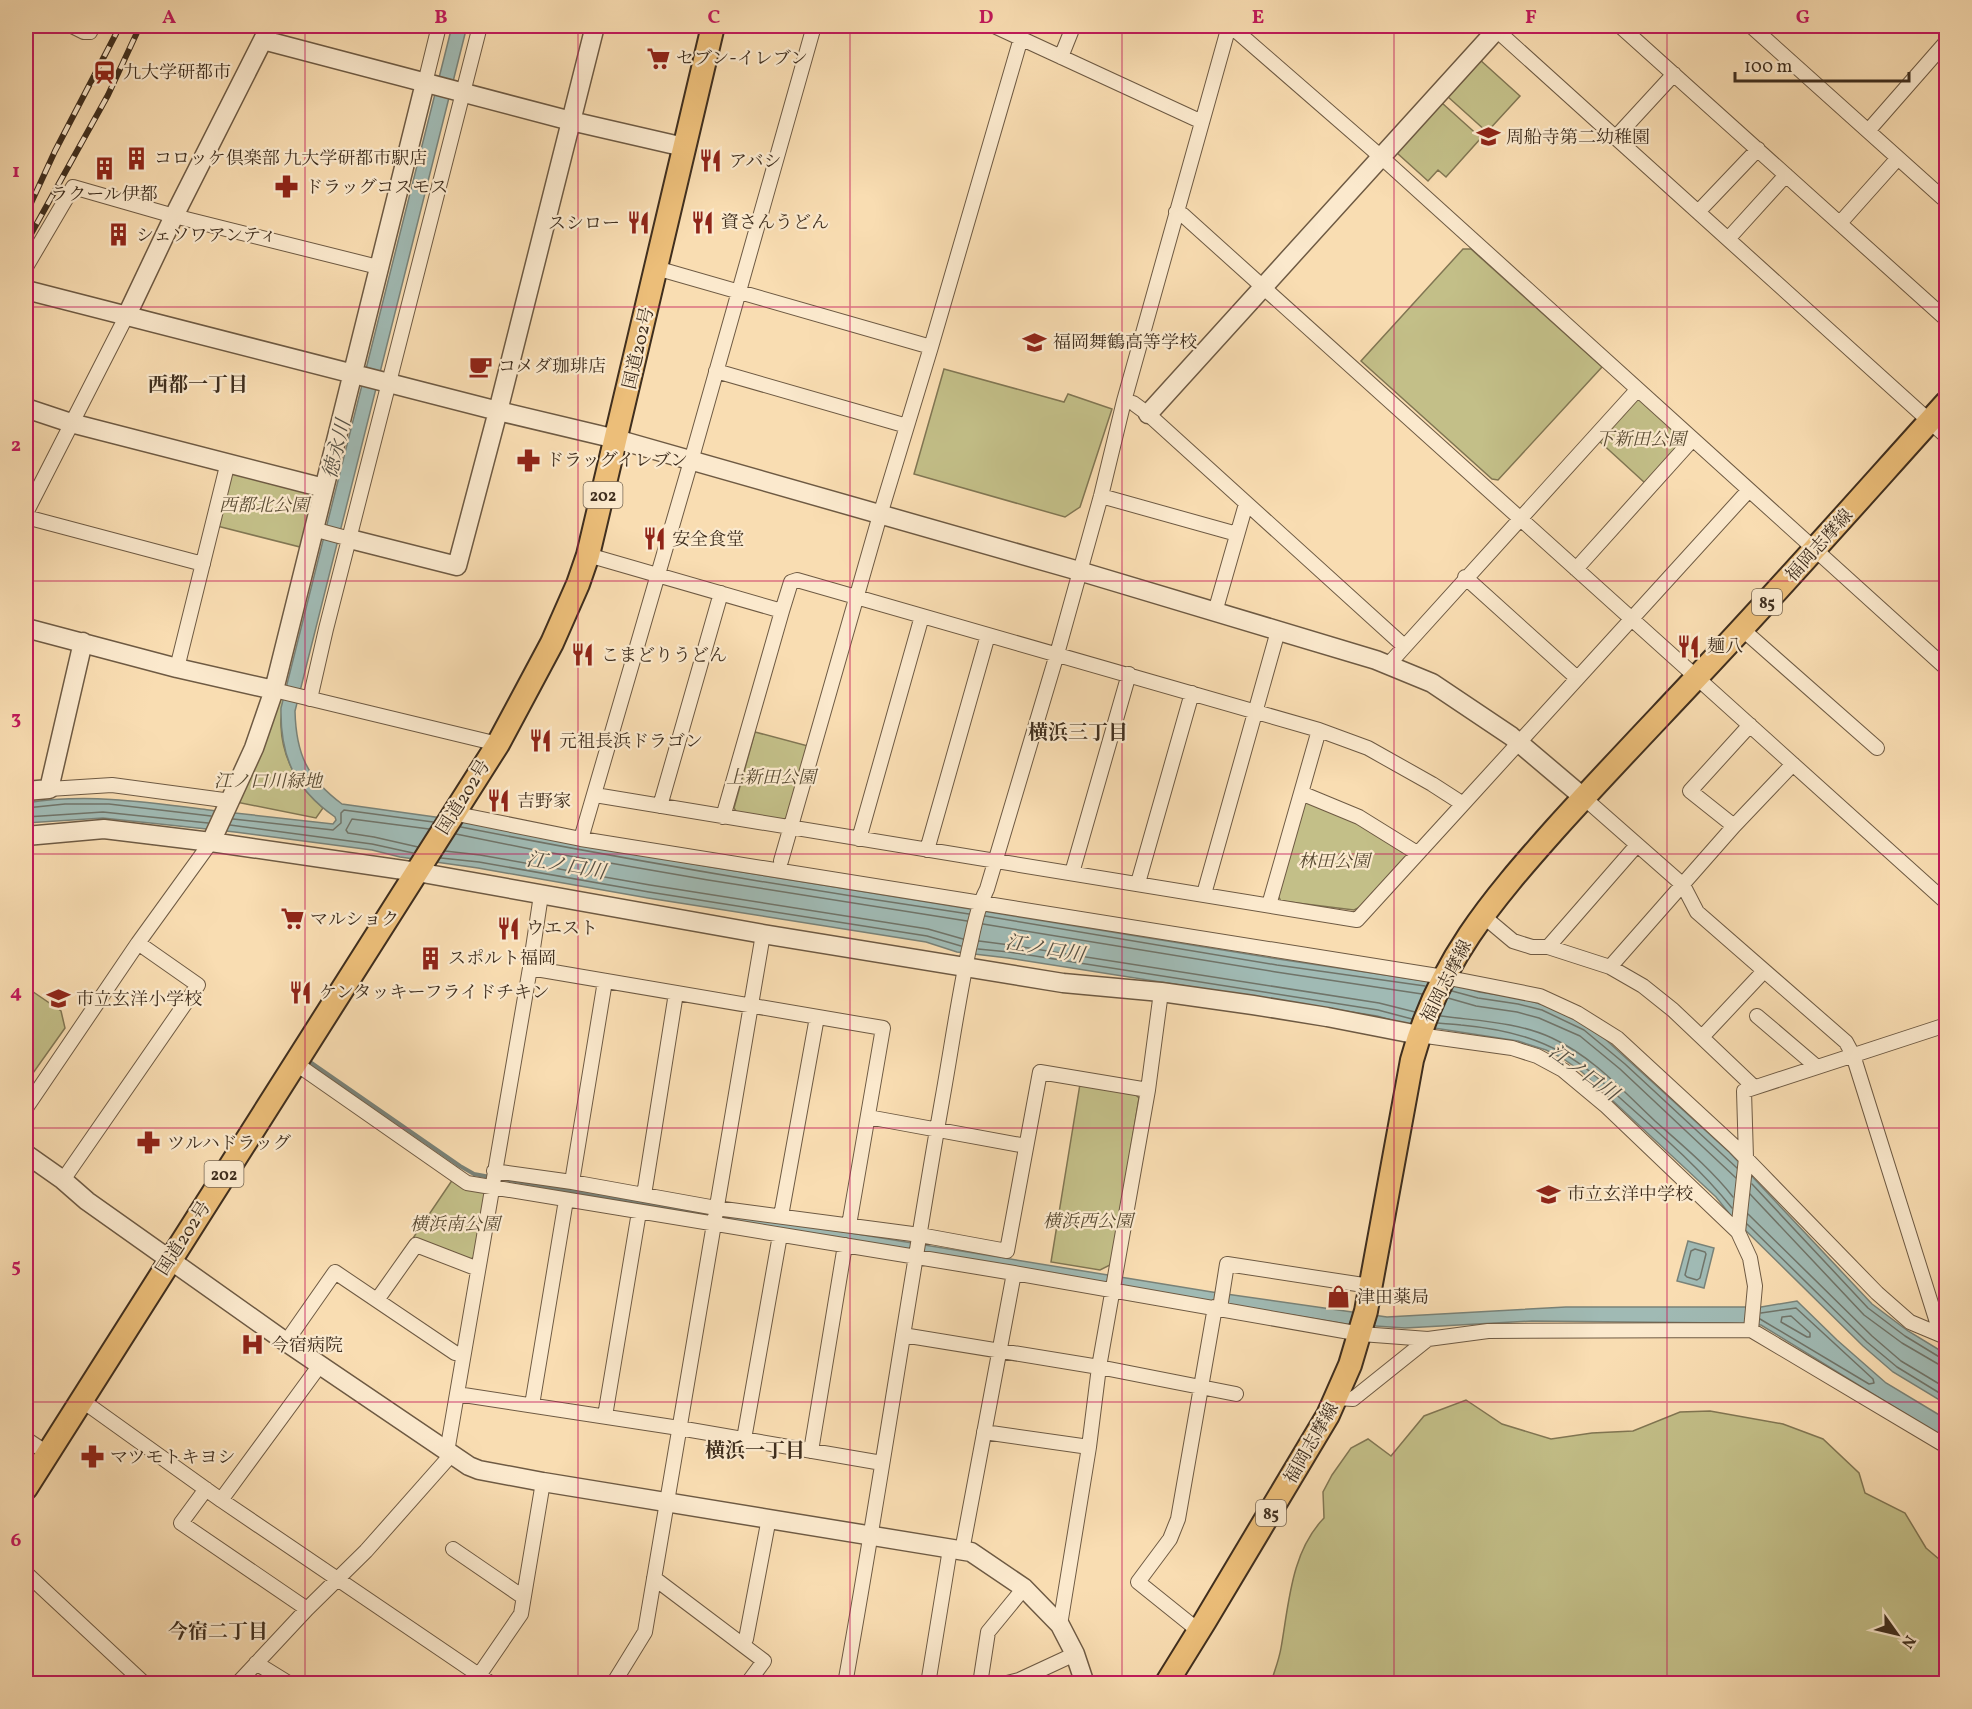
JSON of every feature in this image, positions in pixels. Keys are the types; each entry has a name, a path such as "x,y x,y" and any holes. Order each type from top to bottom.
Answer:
{"main road":[{"name":"国道202号","path":"26,1488 169,1259 498,744 552,643 588,555 713,26"},
{"name":"福岡志摩線","path":"1166,1683 1337,1398 1361,1334 1412,1060 1419,1035 1444,977 1482,915 1583,797 1815,550 1938,428 1947,403"}],"street":[{"path":"72,26 84,32 90,32 93,26"},
{"path":"26,1108 138,943 211,842 254,748 274,690 439,26"},
{"path":"310,699 480,26"},
{"path":"313,529 457,566 595,26"},
{"path":"581,839 814,26"},
{"path":"994,26 1202,122"},
{"path":"1061,57 1072,26"},
{"path":"845,1683 872,1535 965,967 980,903 987,889 1058,654 1124,401 1229,26 1264,53 1380,156 1947,668"},
{"path":"1620,26 1947,319"},
{"path":"1751,26 1947,201"},
{"path":"1148,414 1496,27 1938,428"},
{"path":"203,564 26,515 266,33 424,83 684,147"},
{"path":"780,861 1021,38"},
{"path":"1868,131 1947,42"},
{"path":"1616,137 1674,74"},
{"path":"1698,212 1758,149"},
{"path":"1840,223 1898,158"},
{"path":"1728,239 1786,175"},
{"path":"26,267 73,187 174,216 378,267"},
{"path":"1176,212 1183,215 1947,902"},
{"path":"656,268 931,347"},
{"path":"26,290 616,440 1215,612 1388,664 1432,683 1519,743 1583,797 1683,885 1697,912 1846,1042 1853,1055 1944,1336"},
{"path":"716,371 907,426"},
{"path":"1388,664 1637,390"},
{"path":"1124,401 1133,403 1148,414 1404,646"},
{"path":"26,408 71,423 324,488"},
{"path":"1576,569 1692,440"},
{"path":"177,668 228,462"},
{"path":"595,795 790,829 996,860 1357,920 1749,490"},
{"path":"1101,496 1237,534"},
{"path":"1215,612 1246,504"},
{"path":"588,555 782,610"},
{"path":"1465,578 1577,678"},
{"path":"723,817 782,610 791,582 797,580 1319,730 1368,748 1463,804"},
{"path":"660,806 721,593"},
{"path":"859,839 922,616"},
{"path":"26,628 177,668 498,744"},
{"path":"1742,628 1877,748"},
{"path":"1204,894 1278,631"},
{"path":"927,850 988,634"},
{"path":"49,789 83,642"},
{"path":"1072,873 1129,674"},
{"path":"1138,883 1192,693"},
{"path":"1734,826 1690,791 1750,725"},
{"path":"1269,905 1319,730"},
{"path":"1610,967 1734,826 1793,764"},
{"path":"26,791 112,785 231,801"},
{"path":"1300,793 1359,817 1417,853"},
{"path":"453,813 581,839 1444,977 1540,996 1578,1013 1617,1038 1746,1158 1877,1293 1910,1322 1944,1336"},
{"path":"26,836 104,829 420,867 542,895 763,934 1064,983 1161,993 1327,1017 1419,1035 1512,1048 1537,1056 1563,1070 1605,1105 1738,1232 1750,1258 1755,1286 1751,1330"},
{"path":"1548,947 1637,844"},
{"path":"237,1683 366,1551 449,1453 463,1354 542,895"},
{"path":"1482,915 1513,940 1532,947 1548,947 1610,967 1643,986 1754,1086"},
{"path":"613,1683 645,1632 763,934"},
{"path":"63,1180 198,985 138,943"},
{"path":"531,968 883,1028 849,1225"},
{"path":"1702,1038 1764,971"},
{"path":"572,1182 605,981"},
{"path":"644,1195 676,993"},
{"path":"1060,1625 1089,1447 1099,1367 1148,1090 1161,993"},
{"path":"1757,1016 1817,1067"},
{"path":"782,1216 817,1017"},
{"path":"1738,1232 1746,1158 1744,1091 1947,1025"},
{"path":"295,1063 467,1183 1014,1273 1361,1334 1428,1339 1488,1331 1751,1330 1947,1446"},
{"path":"494,1171 572,1182 716,1208 920,1235 1007,1251 1040,1072 1148,1090"},
{"path":"868,1117 1026,1146"},
{"path":"26,1154 286,1342 449,1453 479,1470 971,1552 1024,1588 1060,1625 1075,1654 1085,1683"},
{"path":"532,1405 566,1200"},
{"path":"605,1416 639,1212"},
{"path":"744,1439 780,1235"},
{"path":"377,1300 416,1245 478,1269"},
{"path":"811,1451 845,1245"},
{"path":"1199,1631 1138,1582 1170,1539 1178,1519 1201,1387 1217,1308 1224,1290 1227,1264 1371,1286"},
{"path":"286,1342 335,1272 455,1353 463,1354"},
{"path":"928,1683 984,1431 1014,1273"},
{"path":"903,1335 1099,1367 1236,1394"},
{"path":"1337,1398 1353,1399 1428,1339"},
{"path":"221,1500 320,1365"},
{"path":"457,1394 679,1428 882,1463"},
{"path":"80,1400 221,1500 338,1578 475,1679 492,1683"},
{"path":"984,1431 1089,1447"},
{"path":"26,1439 47,1453"},
{"path":"475,1679 521,1614 543,1482"},
{"path":"206,1489 181,1523 307,1610"},
{"path":"742,1644 746,1639 769,1518"},
{"path":"453,1550 523,1597"},
{"path":"26,1573 145,1683"},
{"path":"654,1578 764,1661 747,1683"},
{"path":"980,1683 988,1632 1024,1588"},
{"path":"1003,1683 1019,1680 1075,1654"},
{"path":"256,1663 290,1683"}],"green space":[{"path":"1479,59 1520,96 1487,132 1447,96"},
{"path":"1442,103 1481,138 1446,177 1438,170 1428,181 1397,153"},
{"path":"1463,249 1471,249 1602,367 1498,480 1492,479 1361,361"},
{"path":"944,369 1064,402 1068,394 1112,409 1080,507 1065,517 914,474"},
{"name":"下新田公園","path":"1635,400 1642,400 1682,437 1683,443 1645,483 1598,440"},
{"name":"西都北公園","path":"228,462 324,488 308,549 213,525"},
{"name":"江ノ口川緑地","path":"274,690 285,693 281,726 288,761 299,782 323,808 316,818 231,801"},
{"name":"上新田公園","path":"755,732 808,746 789,816 785,820 737,813 734,808"},
{"name":"林田公園","path":"1308,802 1336,811 1406,850 1406,856 1360,907 1354,910 1281,901 1277,894 1303,804"},
{"path":"26,987 61,1011 65,1028 26,1083"},
{"name":"横浜西公園","path":"1080,1084 1134,1093 1139,1098 1112,1264 1100,1270 1051,1262"},
{"name":"横浜南公園","path":"453,1179 482,1191 486,1195 476,1256 471,1259 413,1238"},
{"path":"1466,1400 1502,1424 1551,1439 1592,1433 1633,1431 1680,1412 1710,1411 1783,1424 1823,1439 1859,1473 1865,1493 1905,1513 1926,1548 1946,1565 1946,1683 1271,1683 1280,1652 1293,1579 1304,1546 1324,1518 1323,1492 1332,1475 1351,1448 1368,1439 1391,1456 1424,1416"}],"water":[{"name":"江ノ口川","path":"452,26 467,26 295,711 301,752 320,785 342,804 464,821 711,867 1459,986 1544,1005 1567,1014 1604,1038 1729,1152 1872,1304 1908,1331 1946,1354 1946,1404 1893,1372 1863,1346 1732,1217 1716,1197 1582,1072 1546,1050 1518,1041 1402,1023 1377,1016 957,952 926,942 400,857 372,850 103,818 26,823 26,803 72,799 140,802 333,824 336,820 310,795 293,770 283,742 281,708"},
{"path":"722,1212 1212,1292 1387,1317 1566,1307 1761,1307 1797,1301 1886,1383 1946,1419 1946,1439 1761,1325 1532,1321 1405,1328 1346,1324 722,1220"},
{"path":"1688,1241 1714,1248 1704,1288 1677,1281"}],"waterway":[{"path":"310,1062 460,1166 474,1174 490,1177"},
{"path":"497,1178 711,1215"}],"railway":[{"path":"26,214 55,151 120,26"},
{"path":"26,243 108,95 140,26"}],"place":[{"name":"セブン-イレブン","path":"658,58"},
{"name":"九大学研都市","path":"105,72"},
{"name":"周船寺第二幼稚園","path":"1488,137"},
{"name":"コロッケ倶楽部 九大学研都市駅店","path":"136,158"},
{"name":"アバシ","path":"711,161"},
{"name":"ラクール伊都","path":"104,168"},
{"name":"ドラッグコスモス","path":"287,187"},
{"name":"資さんうどん","path":"703,222"},
{"name":"スシロー","path":"638,223"},
{"name":"シェソワアンティ","path":"118,235"},
{"name":"福岡舞鶴高等学校","path":"1035,342"},
{"name":"コメダ珈琲店","path":"480,366"},
{"name":"ドラッグイレブン","path":"528,460"},
{"name":"安全食堂","path":"654,539"},
{"name":"麺八","path":"1689,646"},
{"name":"こまどりうどん","path":"583,655"},
{"name":"元祖長浜ドラゴン","path":"541,741"},
{"name":"吉野家","path":"499,801"},
{"name":"マルショク","path":"292,919"},
{"name":"ウエスト","path":"508,928"},
{"name":"スポルト福岡","path":"430,958"},
{"name":"ケンタッキーフライドチキン","path":"301,992"},
{"name":"市立玄洋小学校","path":"58,999"},
{"name":"ツルハドラッグ","path":"149,1143"},
{"name":"市立玄洋中学校","path":"1549,1194"},
{"name":"津田薬局","path":"1339,1297"},
{"name":"今宿病院","path":"253,1345"},
{"name":"マツモトキヨシ","path":"92,1457"}],"district":[{"name":"西都一丁目","path":"198,384"},
{"name":"横浜三丁目","path":"1078,732"},
{"name":"横浜一丁目","path":"755,1450"},
{"name":"今宿二丁目","path":"218,1631"}],"water label":[{"name":"徳永川","path":"336,449"}]}
